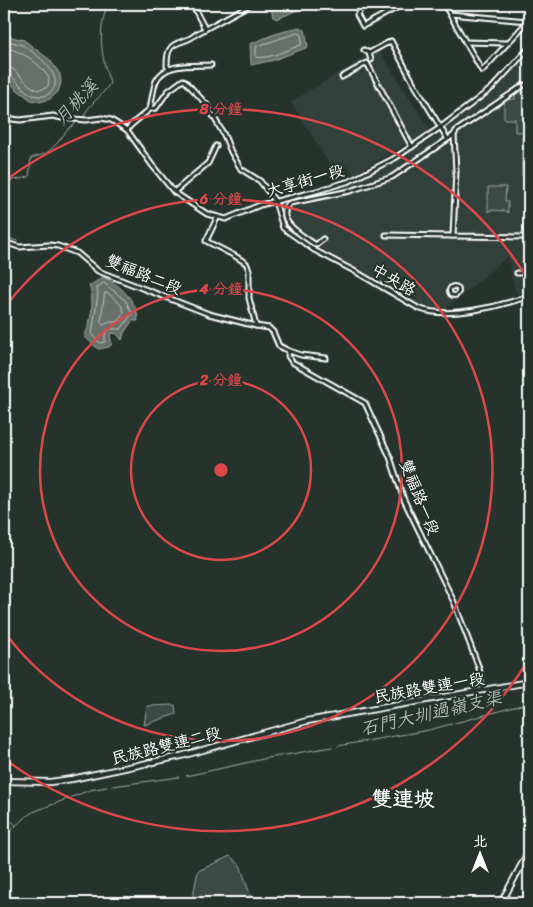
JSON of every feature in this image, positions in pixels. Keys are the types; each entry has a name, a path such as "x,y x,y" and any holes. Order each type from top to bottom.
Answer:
{"main road":[{"name":"民族路雙連一段","path":"333,716 529,682"},
{"name":"民族路雙連二段","path":"4,781 50,782 72,780 181,756 307,721 333,716"},
{"path":"501,903 529,851"}],"street":[{"path":"192,4 205,30"},
{"path":"169,68 167,66 171,46 193,38 196,34 228,18 238,9 251,4"},
{"path":"364,4 357,16 363,26 404,4"},
{"path":"444,4 482,71 529,20"},
{"path":"450,14 529,20"},
{"path":"368,53 391,41 412,82 447,138"},
{"path":"465,42 507,43"},
{"name":"大享街一段","path":"217,218 226,219 237,216 275,201 350,181 395,158 441,127 492,88 529,48"},
{"path":"364,50 368,53 369,62 412,147"},
{"path":"342,77 369,62"},
{"path":"150,109 155,83 160,74 169,68 211,65"},
{"path":"127,130 150,109 156,108 168,91 183,80 186,81 207,105 241,169 260,182 275,201"},
{"path":"323,239 316,245 288,224 285,214 290,204 350,191 392,177 524,85 529,85"},
{"path":"4,118 20,120 52,116 86,120 106,118 127,130 174,192 207,214 217,218 206,241 246,263 249,270 249,298 256,326"},
{"path":"453,236 456,171 454,135"},
{"path":"174,192 208,163 216,146"},
{"name":"中央路","path":"275,201 283,228 314,250 425,311 447,312 496,306 529,296"},
{"path":"386,235 529,237"},
{"name":"雙福路二段","path":"4,242 19,247 58,246 77,253 98,271 209,314 270,328 274,332 279,346 289,351"},
{"path":"517,273 529,273"},
{"path":"289,351 301,355 326,358"},
{"name":"雙福路一段","path":"289,351 288,356 292,362 365,404 390,457 404,500 454,602 479,668 483,690"},
{"path":"527,903 529,899"}],"shaded area":[{"path":"378,49 430,130 353,175 347,166 333,170 291,102"},
{"path":"529,53 529,290 518,294 514,287 508,256 447,308 424,307 291,231 278,203 335,191 386,167 441,133 509,76"},
{"path":"515,92 527,92 527,99 529,99 529,123 527,123 527,132 515,132 515,119 504,119 504,100 515,99"},
{"path":"522,137 529,137 529,175 522,175"},
{"path":"488,187 506,187 505,201 508,202 508,213 506,211 490,210 488,212"},
{"path":"175,705 176,714 144,725 147,706"},
{"path":"230,856 240,865 253,903 193,903 198,871"}],"water":[{"path":"270,4 311,4 277,19 273,17"},
{"path":"299,27 305,30 308,47 274,60 251,65 250,44"},
{"path":"4,35 24,40 50,60 60,74 61,83 58,92 50,99 40,102 31,100 15,88 4,74"},
{"path":"103,277 116,284 127,294 135,307 138,321 132,321 122,340 117,334 112,333 110,336 112,344 109,347 98,349 84,336 89,326 91,311 92,297 89,286"}],"waterway":[{"name":"月桃溪","path":"83,118 88,108 110,83 101,44 102,24 108,4"},
{"name":"月桃溪","path":"4,182 29,177 31,158 47,152 80,120"},
{"path":"4,237 18,241"},
{"path":"4,466 9,487 4,499"},
{"name":"石門大圳過嶺支渠","path":"338,746 429,730 529,703"},
{"name":"石門大圳過嶺支渠","path":"186,776 268,758 332,747"},
{"name":"石門大圳過嶺支渠","path":"113,786 179,777"},
{"name":"石門大圳過嶺支渠","path":"4,837 33,812 90,790 107,787"},
{"path":"4,818 15,825"}],"district":[{"name":"雙連坡","path":"403,799"}]}
